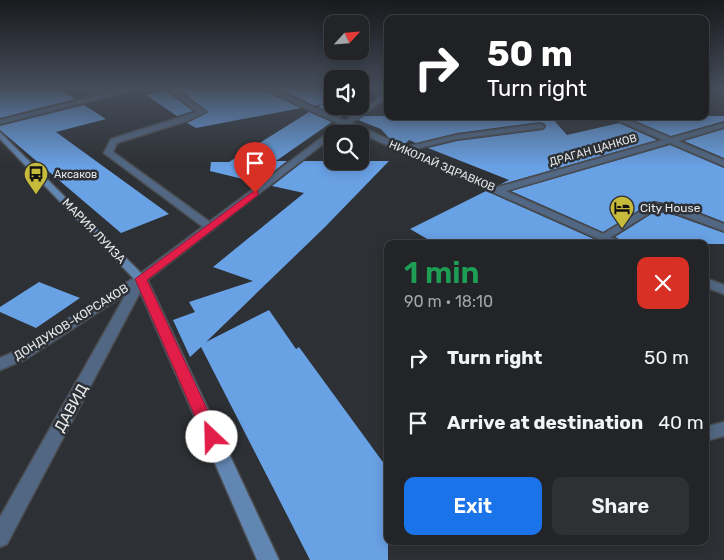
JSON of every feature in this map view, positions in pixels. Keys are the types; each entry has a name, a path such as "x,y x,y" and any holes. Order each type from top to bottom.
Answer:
{"street":[{"path":"0,122 32,114"},
{"path":"197,114 114,141 108,153 210,227"},
{"name":"НИКОЛАЙ ЗДРАВКОВ","path":"323,114 611,240"},
{"name":"ДОНДУКОВ-КОРСАКОВ","path":"0,364 21,354 141,279 359,114"},
{"path":"622,120 724,163"},
{"name":"ДРАГАН ЦАНКОВ","path":"498,190 724,125"},
{"path":"402,149 457,137 540,126"},
{"name":"МАРИЯ ЛУИЗА","path":"0,134 141,279 268,560"},
{"path":"604,237 654,206 681,211 724,228"},
{"name":"ДАВИД","path":"0,537 141,279"},
{"path":"709,284 724,290"},
{"path":"709,433 724,429"}],"shaded area":[{"path":"0,114 19,114 0,119"}],"building":[{"path":"0,114 15,114 0,118"},
{"path":"47,114 98,114 106,119 56,132 169,214 121,233 0,130 0,126"},
{"path":"204,114 269,114 196,128 187,123"},
{"path":"306,114 314,114 332,122 324,125 324,128 276,161 287,161 259,183 210,171 211,162 229,162"},
{"path":"364,116 384,116 384,120 554,120 567,135 619,123 657,140 499,185 509,180 428,148 457,141 543,130 546,127 545,124 540,122 457,133 416,143 409,140 405,144 389,138 381,129 358,120"},
{"path":"709,116 724,116 724,121 671,136 633,120 709,120"},
{"path":"724,129 724,158 684,141"},
{"path":"670,145 724,168 724,222 686,207 654,201 603,232 511,191"},
{"path":"304,161 324,161 324,170 369,170 369,161 389,161 325,227 206,342 269,310 296,349 299,347 384,464 384,545 388,545 388,560 310,560 201,347 190,357 173,320 195,312 189,302 253,281 213,267 304,193 272,186"},
{"path":"486,191 596,240 429,240 410,229"},
{"path":"656,211 677,216 724,233 724,244 709,244 709,240 621,240 615,237"},
{"path":"39,282 80,298 36,328 0,312 0,307"}],"place":[{"name":"Аксаков","path":"36,195"},
{"name":"City House","path":"622,229"}],"route":[{"path":"212,437 141,279 255,193"}]}
